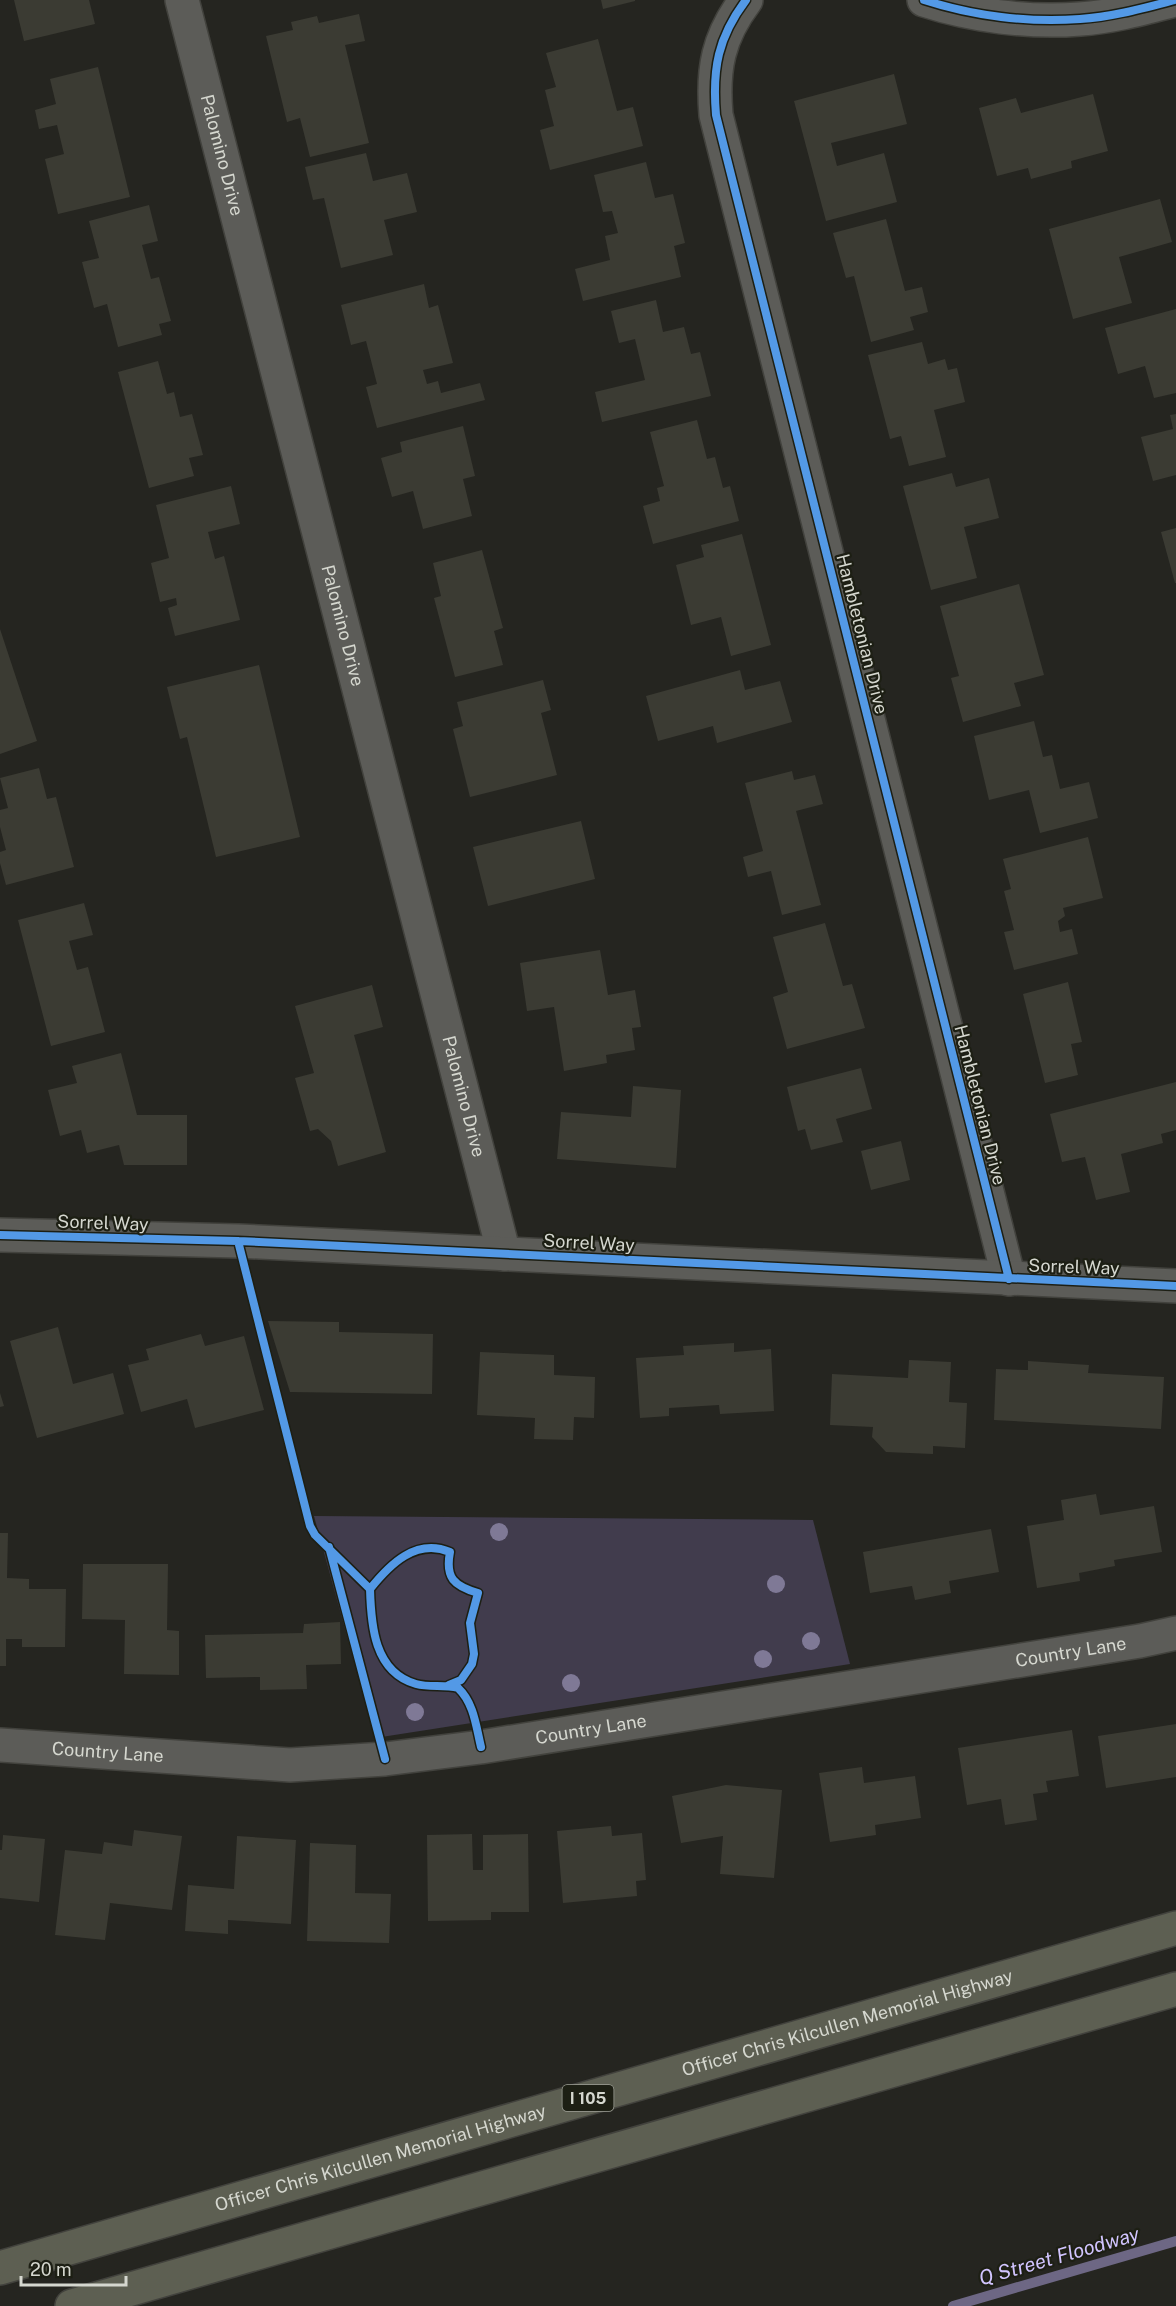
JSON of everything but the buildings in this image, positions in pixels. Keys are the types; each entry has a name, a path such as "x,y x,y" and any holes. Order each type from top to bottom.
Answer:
{"highway":[{"name":"Officer Chris Kilcullen Memorial Highway","path":"0,2268 1176,1928"},
{"path":"72,2306 1176,1989"}],"street":[{"name":"Palomino Drive","path":"182,0 504,1254"},
{"name":"Hambletonian Drive","path":"746,0 727,29 718,54 713,84 716,115 1009,1279"},
{"path":"924,0 990,15 1041,20 1080,19 1108,15 1175,0"},
{"name":"Sorrel Way","path":"0,1233 238,1241 1176,1286"},
{"name":"Country Lane","path":"0,1745 290,1765 385,1759 505,1743 1116,1645 1176,1633"}],"shaded area":[{"path":"314,1516 813,1520 850,1664 375,1738"}],"waterway":[{"name":"Q Street Floodway","path":"953,2306 1176,2241"}],"cycle path":[{"path":"746,0 729,27 719,54 715,83 716,115 1009,1279"},
{"path":"924,0 981,14 1041,20 1104,16 1175,0"},
{"path":"0,1235 238,1241 1176,1286"},
{"path":"238,1241 310,1526 315,1535 370,1589"},
{"path":"329,1547 385,1759"},
{"path":"449,1685 461,1680 472,1664 474,1654 470,1623 478,1593 453,1580 449,1568 450,1552 426,1548 415,1551 395,1563 370,1589 374,1632 383,1658 402,1678 421,1685 458,1688 471,1708 481,1747"}]}
